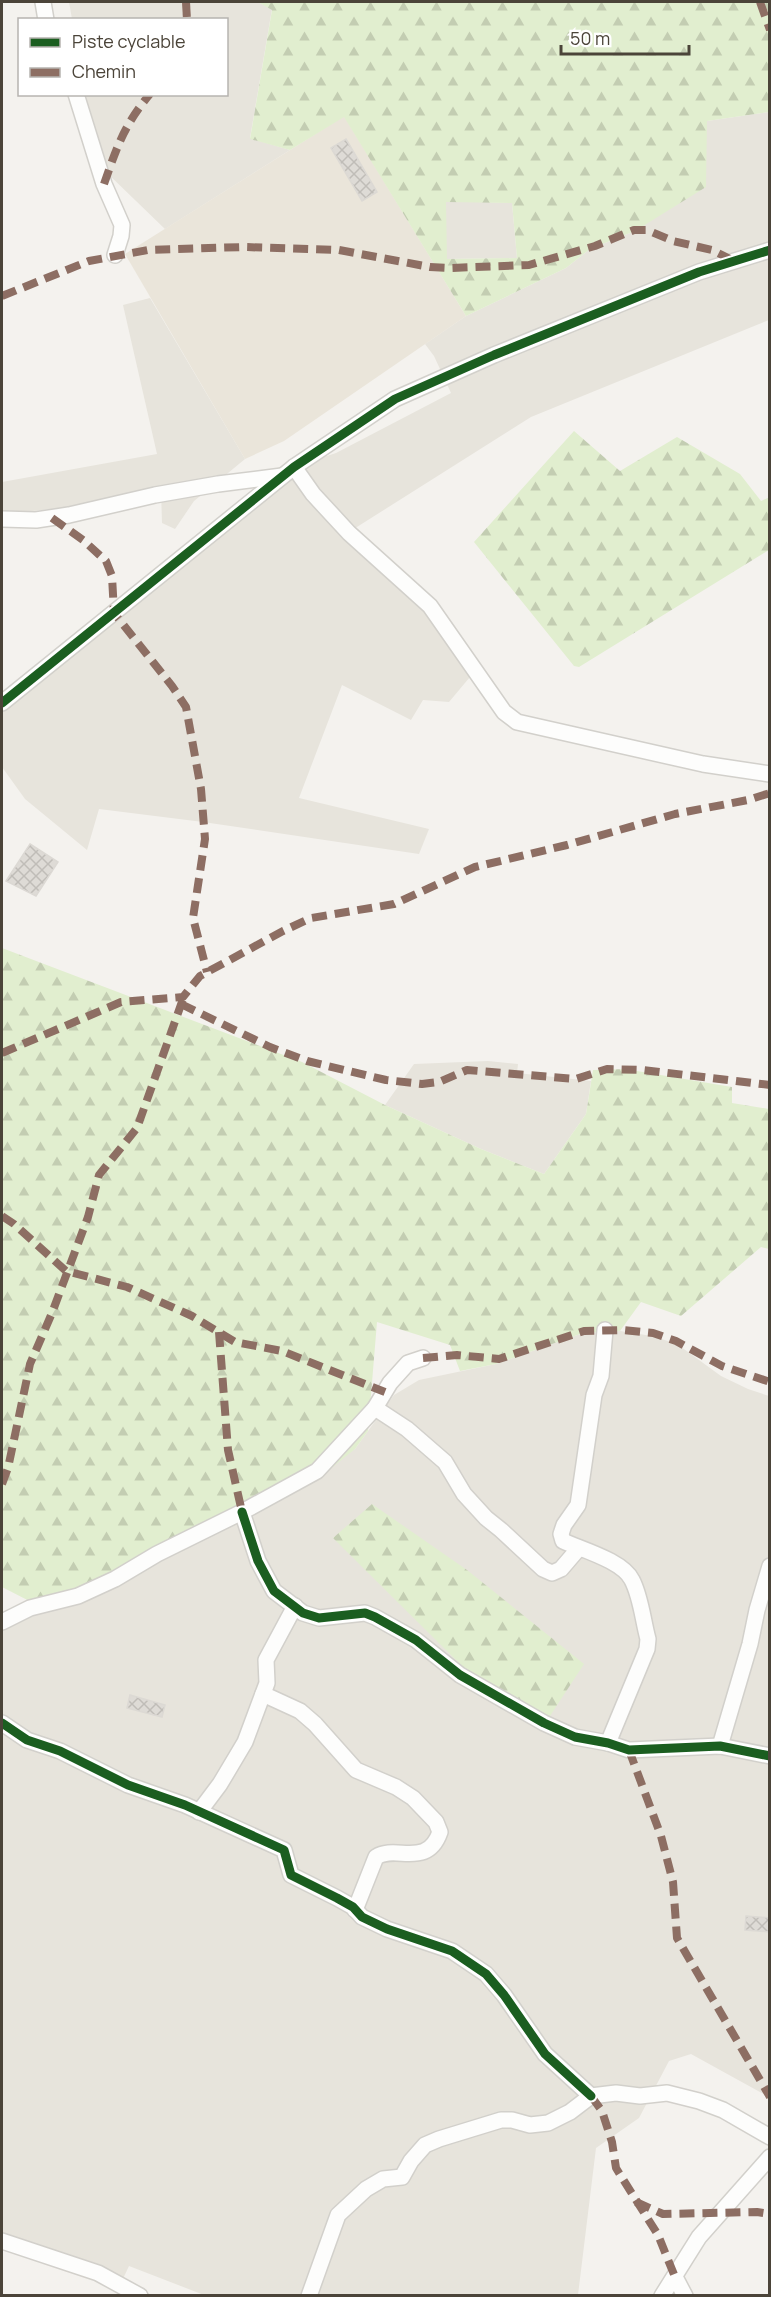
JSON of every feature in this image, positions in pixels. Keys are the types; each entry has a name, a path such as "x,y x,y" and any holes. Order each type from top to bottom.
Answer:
{"street":[{"path":"43,2 46,18"},
{"path":"77,96 104,184 122,225 122,236 115,255"},
{"path":"2,703 288,472 405,395 494,355 699,272 770,250"},
{"path":"2,519 36,520 60,517 155,495 288,472"},
{"path":"288,472 430,606 504,712 517,722 703,764 770,774"},
{"path":"605,1330 601,1377 594,1395 578,1505 564,1525 561,1534 563,1541 616,1564 628,1573 634,1582 648,1639 647,1649 608,1743"},
{"path":"2,1622 30,1608 78,1596 317,1471 375,1408 390,1383 408,1363 423,1358"},
{"path":"375,1408 445,1462 464,1494 486,1518 543,1569 552,1573 561,1569 579,1548"},
{"path":"242,1512 258,1561 274,1591 303,1613 319,1618 365,1613 375,1617 416,1640 460,1675 544,1723 575,1737 608,1743 629,1750 720,1746 770,1756"},
{"path":"720,1746 770,1566"},
{"path":"199,1812 245,1742 267,1683 266,1660 294,1606"},
{"path":"262,1694 300,1711 315,1724 356,1770 396,1787 413,1798 436,1822 440,1832 438,1840 424,1851 415,1854 382,1853 376,1857 355,1910"},
{"path":"2,1724 27,1740 60,1751 128,1785 185,1805 284,1850 291,1875 337,1898 362,1917 387,1929 452,1951 486,1974 504,1995 545,2054 591,2096"},
{"path":"309,2295 338,2215 366,2189 383,2179 402,2177 411,2161 426,2145 439,2139 501,2120 512,2120 530,2125 548,2123 570,2112 591,2096 616,2093 640,2097 667,2093 699,2101 723,2110 770,2137"},
{"path":"662,2295 699,2237 770,2157"},
{"path":"2,2241 98,2273 140,2295"},
{"path":"675,2277 685,2295"}],"shaded area":[{"path":"69,2 258,2 272,9 250,138 290,150 165,229 105,171 84,96 228,96 228,18 72,18"},
{"path":"769,112 769,320 531,417 349,532 390,569 475,671 449,702 423,700 411,720 342,685 299,798 429,829 419,854 99,809 87,850 25,799 2,767 2,703 294,467 336,453 451,393 434,356 425,344 466,316 566,268 590,249 635,231 707,121"},
{"path":"344,116 466,316 284,441 245,459 125,254"},
{"path":"446,201 512,203 517,258 446,259"},
{"path":"150,298 245,459 194,501 175,529 162,523 161,490 62,508 2,514 2,482 157,454 123,305"},
{"path":"488,1061 518,1064 517,1073 591,1081 586,1114 544,1174 481,1149 385,1105 414,1064"},
{"path":"620,1331 652,1336 677,1344 721,1376 769,1396 769,2097 691,2054 669,2061 639,2118 596,2148 578,2295 204,2295 129,2266 121,2283 2,2234 2,1626 355,1449 394,1395 419,1380 496,1364 583,1333"}],"green space":[{"path":"258,2 769,2 769,112 707,121 706,187 635,231 590,249 566,268 466,316 344,117 290,150 250,139 272,10","holes":["446,202 512,203 517,258 447,259"]},
{"path":"574,431 620,471 677,437 740,474 761,501 770,497 769,550 579,667 574,666 474,542"},
{"path":"2,948 302,1062 385,1105 481,1149 544,1174 586,1114 593,1070 625,1069 732,1087 732,1103 769,1109 769,1249 761,1247 681,1316 641,1302 620,1331 583,1333 496,1364 460,1371 450,1345 377,1322 368,1431 355,1449 318,1479 256,1504 79,1599 43,1608 2,1587"},
{"path":"372,1504 467,1570 584,1664 548,1719 462,1666 333,1538"}],"building":[{"path":"346,139 377,192 362,201 331,148"},
{"path":"30,844 58,862 36,896 6,881"},
{"path":"130,1695 165,1705 162,1717 127,1708"},
{"path":"746,1916 770,1918 770,1932 745,1930"}],"marked path":[{"path":"186,2 187,18"},
{"path":"760,2 770,30"},
{"path":"104,184 122,137 149,96"},
{"path":"2,296 89,261 148,250 244,247 339,250 430,267 529,265 595,246 634,230 647,230 673,241 712,250 734,261"},
{"path":"52,518 83,540 106,561 112,576 114,613 186,707 201,789 205,839 193,918 207,972"},
{"path":"2,1053 121,1002 183,997 200,976 311,918 394,904 475,867 567,845 675,814 748,800 770,793"},
{"path":"2,1484 8,1468 30,1364 88,1217 99,1175 137,1128 183,999"},
{"path":"181,1004 270,1047 307,1061 386,1080 422,1084 439,1082 467,1070 576,1079 607,1069 643,1070 770,1085"},
{"path":"2,1216 66,1271 127,1287 192,1316 235,1342 282,1351 385,1392"},
{"path":"423,1358 457,1355 499,1359 584,1331 622,1330 653,1333 676,1341 722,1366 770,1382"},
{"path":"219,1332 228,1450 242,1512"},
{"path":"629,1750 661,1836 673,1882 677,1938 770,2097"},
{"path":"591,2096 602,2111 612,2142 616,2168 658,2235 675,2277"},
{"path":"636,2202 663,2214 757,2212 770,2214"}],"cycle path":[{"path":"2,703 294,467 395,399 494,355 699,272 770,250"},
{"path":"242,1512 258,1561 274,1591 303,1613 319,1618 365,1613 375,1617 416,1640 460,1675 544,1723 575,1737 608,1743 629,1750 720,1746 770,1756"},
{"path":"2,1723 27,1740 60,1751 128,1785 185,1805 284,1850 291,1875 337,1898 353,1907 362,1917 387,1929 452,1951 486,1974 504,1995 545,2054 591,2096"}]}
